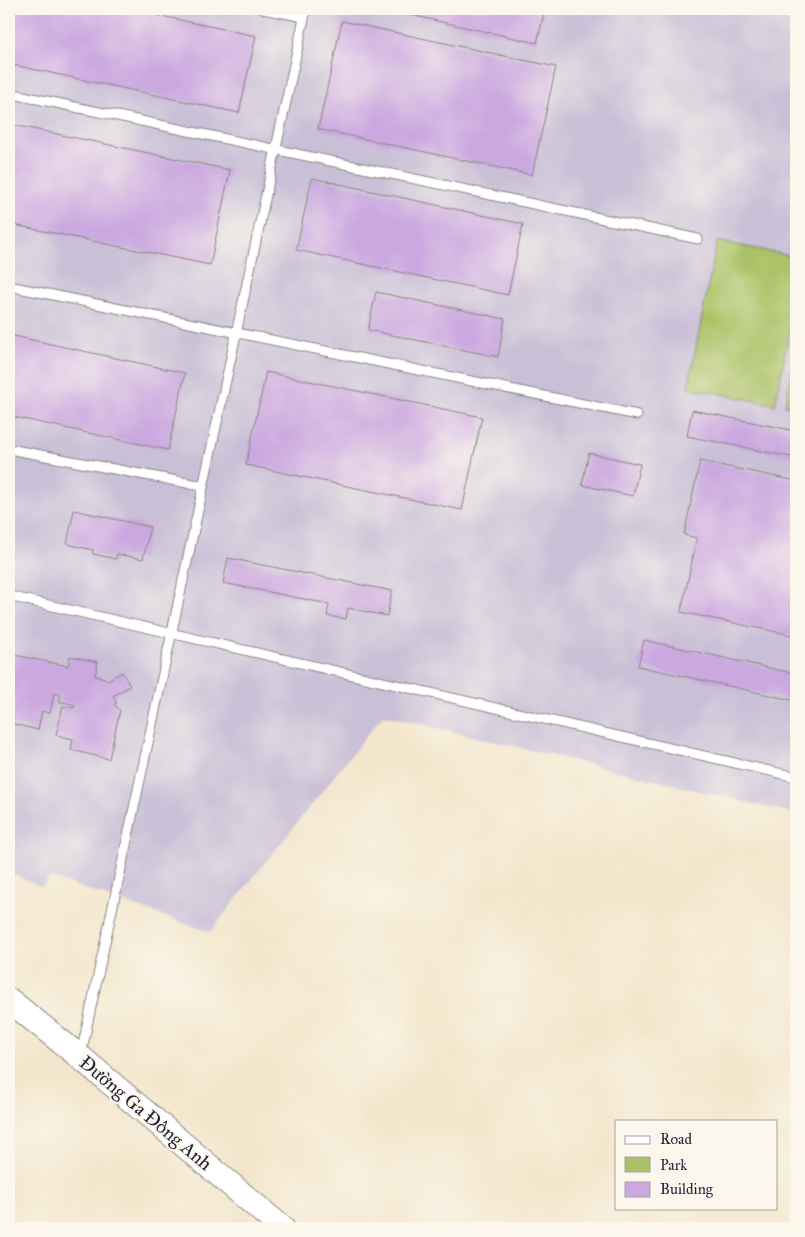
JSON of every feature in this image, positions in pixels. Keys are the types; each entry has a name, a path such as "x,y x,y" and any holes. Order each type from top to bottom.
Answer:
{"street":[{"name":"Đường Ga Đông Anh","path":"9,1000 80,1057 282,1228"}],"lane":[{"path":"80,1057 305,13 263,9"},
{"path":"9,93 698,240"},
{"path":"9,286 637,414"},
{"path":"9,449 203,486"},
{"path":"9,596 796,777"}],"shaded area":[{"path":"9,9 796,9 796,814 383,715 210,932 50,877 41,887 9,872"}],"green space":[{"path":"717,241 796,257 796,298 775,405 688,387"},
{"path":"796,349 796,407 785,405"}],"building":[{"path":"9,9 128,9 256,36 239,113 9,64"},
{"path":"383,9 545,9 537,43"},
{"path":"342,21 556,67 532,175 318,129"},
{"path":"9,124 230,170 210,265 9,224"},
{"path":"312,178 523,224 508,295 296,250"},
{"path":"376,292 505,319 498,357 368,330"},
{"path":"9,335 185,373 168,450 9,416"},
{"path":"266,372 482,417 462,510 246,465"},
{"path":"692,410 796,431 796,458 687,436"},
{"path":"589,453 640,464 633,496 582,485"},
{"path":"700,461 796,481 796,636 681,612 697,538 684,535"},
{"path":"74,510 150,527 143,559 117,554 116,559 93,554 93,550 67,544"},
{"path":"228,558 392,591 387,616 348,608 346,619 327,616 329,604 223,583"},
{"path":"644,640 796,674 796,701 638,666"},
{"path":"9,654 68,666 70,656 98,662 95,676 105,678 106,681 122,672 130,686 113,696 116,701 115,706 120,710 109,759 71,750 73,739 56,735 63,706 74,708 75,705 59,701 61,694 54,693 50,713 42,711 38,730 13,724 12,730 9,729"}]}
